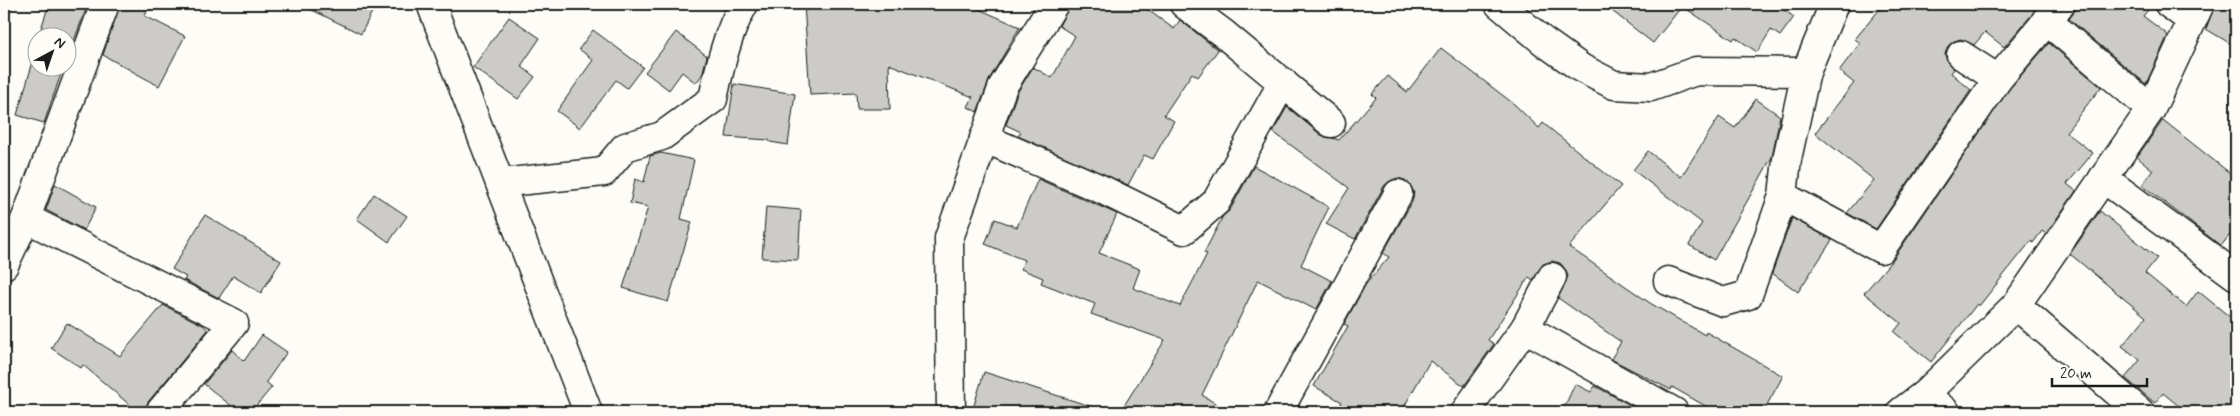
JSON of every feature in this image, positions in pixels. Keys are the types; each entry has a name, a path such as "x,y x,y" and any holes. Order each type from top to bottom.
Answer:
{"street":[{"path":"4,265 26,218 106,4"},
{"path":"431,4 588,412"},
{"path":"500,183 604,172 625,147 662,136 676,126 712,99 721,62 736,18 744,4"},
{"path":"951,412 949,238 1003,86 1054,4"},
{"path":"1184,4 1283,82 1331,123"},
{"path":"1499,4 1542,41 1581,68 1614,85 1651,87 1696,70 1806,72"},
{"path":"1668,281 1722,302 1748,295 1782,196 1806,72 1834,4"},
{"path":"1900,412 1925,394 2016,305 2151,109 2195,12 2169,4"},
{"path":"1782,196 1881,249 1998,79 2054,12 2151,109"},
{"path":"1961,55 1998,79"},
{"path":"984,138 1103,190 1184,230 1216,202 1283,82"},
{"path":"2103,178 2236,276"},
{"path":"1278,412 1398,194"},
{"path":"26,218 234,323 160,412"},
{"path":"1465,412 1525,328 1552,277"},
{"path":"2016,305 2140,412"},
{"path":"1525,328 1669,411"},
{"path":"1925,394 1946,412"}],"building":[{"path":"49,4 88,4 78,30 78,28 41,28"},
{"path":"120,4 150,4 145,16 185,36 159,86 103,55"},
{"path":"300,4 376,4 361,34"},
{"path":"804,4 967,4 1020,27 990,78 977,112 968,107 973,97 889,64 890,109 857,109 856,93 810,95"},
{"path":"1070,4 1140,4 1174,29 1180,20 1218,50 1198,77 1192,73 1164,115 1174,121 1153,159 1144,155 1128,185 1018,136 1021,132 1006,125 1017,93 1033,67 1052,78 1075,36 1059,26"},
{"path":"1603,4 1788,4 1784,10 1794,17 1780,36 1771,30 1757,52 1735,37 1733,40 1682,6 1653,43"},
{"path":"1884,4 2041,4 2004,47 1985,32 1974,45 1961,39 1954,41 1948,46 1945,54 1947,62 1954,69 1951,73 1971,90 1876,229 1847,213 1874,180 1815,133 1854,83 1839,71 1860,43 1855,39"},
{"path":"2076,4 2153,4 2143,16 2168,35 2146,84 2069,19 2073,14"},
{"path":"2215,4 2236,4 2236,47 2206,29"},
{"path":"509,17 540,38 521,66 535,77 518,99 473,67"},
{"path":"593,30 643,67 627,88 616,80 580,128 557,111 593,60 579,49"},
{"path":"676,32 707,56 702,75 696,83 682,72 669,90 645,72"},
{"path":"2049,43 2101,87 2066,132 2093,153 2067,184 2076,191 2046,234 2042,231 2033,243 2031,241 1931,362 1894,332 1901,323 1864,293 1894,258 2010,88"},
{"path":"1441,48 1514,104 1539,128 1543,123 1621,186 1569,247 1650,303 1705,335 1706,332 1783,376 1763,412 1716,412 1672,387 1671,390 1611,359 1621,342 1558,298 1568,276 1560,263 1552,261 1543,264 1533,280 1529,277 1488,340 1494,344 1464,386 1430,361 1401,412 1336,412 1342,402 1314,386 1348,326 1344,324 1366,284 1389,257 1383,253 1412,202 1414,193 1411,186 1405,180 1397,178 1390,181 1384,186 1355,239 1326,224 1349,188 1273,132 1287,107 1321,135 1339,140 1376,98 1372,94 1388,76 1407,92"},
{"path":"28,78 60,78 44,123 17,115"},
{"path":"734,84 795,94 788,145 770,142 769,140 726,137"},
{"path":"1756,99 1780,116 1772,157 1714,260 1689,245 1702,223 1633,170 1648,151 1681,177 1719,117 1735,128"},
{"path":"2163,120 2236,178 2236,227 2221,246 2142,185 2153,170 2137,157"},
{"path":"661,153 694,160 681,219 692,222 668,302 623,288 648,207 630,203 635,179 644,182 650,156"},
{"path":"1254,166 1329,207 1301,265 1332,281 1316,310 1258,280 1202,395 1229,412 1120,412 1165,340 1091,314 1095,304 1041,283 1043,278 1021,269 1024,260 985,244 995,219 1017,227 1038,179 1117,214 1099,253 1140,269 1133,288 1180,306 1207,254 1204,253 1223,216 1230,210"},
{"path":"55,184 96,207 84,230 46,210"},
{"path":"374,194 407,216 389,242 357,219"},
{"path":"766,207 801,210 798,260 762,258"},
{"path":"2100,211 2157,258 2145,273 2186,307 2198,291 2236,322 2236,412 2186,412 2163,393 2155,403 2125,378 2140,360 2122,346 2146,317 2070,254"},
{"path":"205,215 281,261 261,293 233,276 219,298 184,280 186,277 172,269"},
{"path":"1792,218 1832,240 1798,292 1772,273"},
{"path":"163,305 203,325 208,330 148,402 145,412 138,412 83,365 81,368 51,348 67,323 120,356"},
{"path":"262,335 287,352 266,382 272,387 251,412 239,412 204,384 232,350 244,361"},
{"path":"984,372 1093,407 1093,412 972,412"},
{"path":"1575,384 1591,392 1595,386 1630,405 1627,410 1631,412 1562,412"}]}
